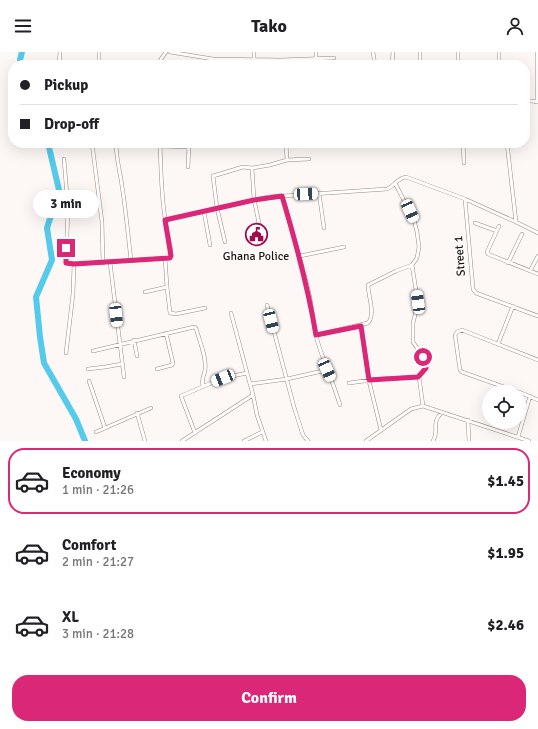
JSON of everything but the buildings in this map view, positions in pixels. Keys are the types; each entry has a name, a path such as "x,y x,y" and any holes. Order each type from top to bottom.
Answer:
{"street":[{"path":"170,52 213,59 254,60 334,58"},
{"path":"199,57 200,52"},
{"path":"254,52 254,60"},
{"path":"316,52 316,59"},
{"path":"537,52 538,102"},
{"path":"93,148 102,222 104,262"},
{"path":"116,148 116,160 121,176 131,260"},
{"path":"64,159 68,208 67,263 74,264 170,258 171,256 161,182 160,148"},
{"path":"188,167 189,148"},
{"path":"286,148 287,160"},
{"path":"463,148 464,163"},
{"path":"508,148 516,222"},
{"path":"226,242 217,208 213,176 237,168 252,168 287,160 309,159"},
{"path":"252,168 254,200 260,228"},
{"path":"165,220 254,200 282,196 387,189 402,177 406,176 465,199 538,233"},
{"path":"316,335 361,326 368,323 372,313 368,285 396,270 412,265 417,258 419,247 414,220 395,183"},
{"path":"319,193 324,228"},
{"path":"282,196 300,256 316,335 340,405"},
{"name":"Street 1","path":"465,199 472,287 476,292 538,316"},
{"path":"204,212 210,245"},
{"path":"475,223 497,231"},
{"path":"499,226 487,252 488,254 538,274"},
{"path":"508,262 522,234"},
{"path":"300,256 344,247"},
{"path":"530,271 538,256"},
{"path":"165,258 170,312 172,314 204,308"},
{"path":"110,262 124,377"},
{"path":"66,353 73,294 74,264"},
{"path":"349,383 369,380 418,377 426,368 422,355 413,342 413,322 418,302 412,265"},
{"path":"145,292 167,287"},
{"path":"267,306 281,362 303,435 307,441"},
{"path":"498,344 513,306"},
{"path":"231,313 257,415 266,441"},
{"path":"92,351 194,326 196,328 204,358 205,371 202,386"},
{"path":"361,326 369,380 381,430"},
{"path":"498,385 462,372 459,368 455,335 456,332 462,330 538,360"},
{"path":"157,369 172,365 173,363 166,333"},
{"path":"134,340 137,356"},
{"path":"88,369 122,364"},
{"path":"250,384 287,379 327,370"},
{"path":"195,434 180,398 182,394 223,378 247,374"},
{"path":"418,377 423,406"},
{"path":"89,381 105,428"},
{"path":"182,441 253,395"},
{"path":"526,395 538,400"},
{"path":"518,437 530,396"},
{"path":"366,441 411,409 423,406 529,441"},
{"path":"96,432 151,408"},
{"path":"433,441 436,434 435,420 442,412"},
{"path":"137,413 145,441"},
{"path":"468,420 469,441"},
{"path":"244,441 262,432"}],"waterway":[{"path":"20,60 22,52"},
{"path":"49,148 59,190 47,228 52,260 36,297 40,337 44,363 76,419 85,441"}],"place":[{"name":"Ghana Police","path":"256,235"}],"route":[{"path":"66,248 66,263 74,264 170,258 171,249 165,220 254,200 282,196 300,256 316,335 361,326 369,380 411,376 418,377 426,368 423,357"}]}
